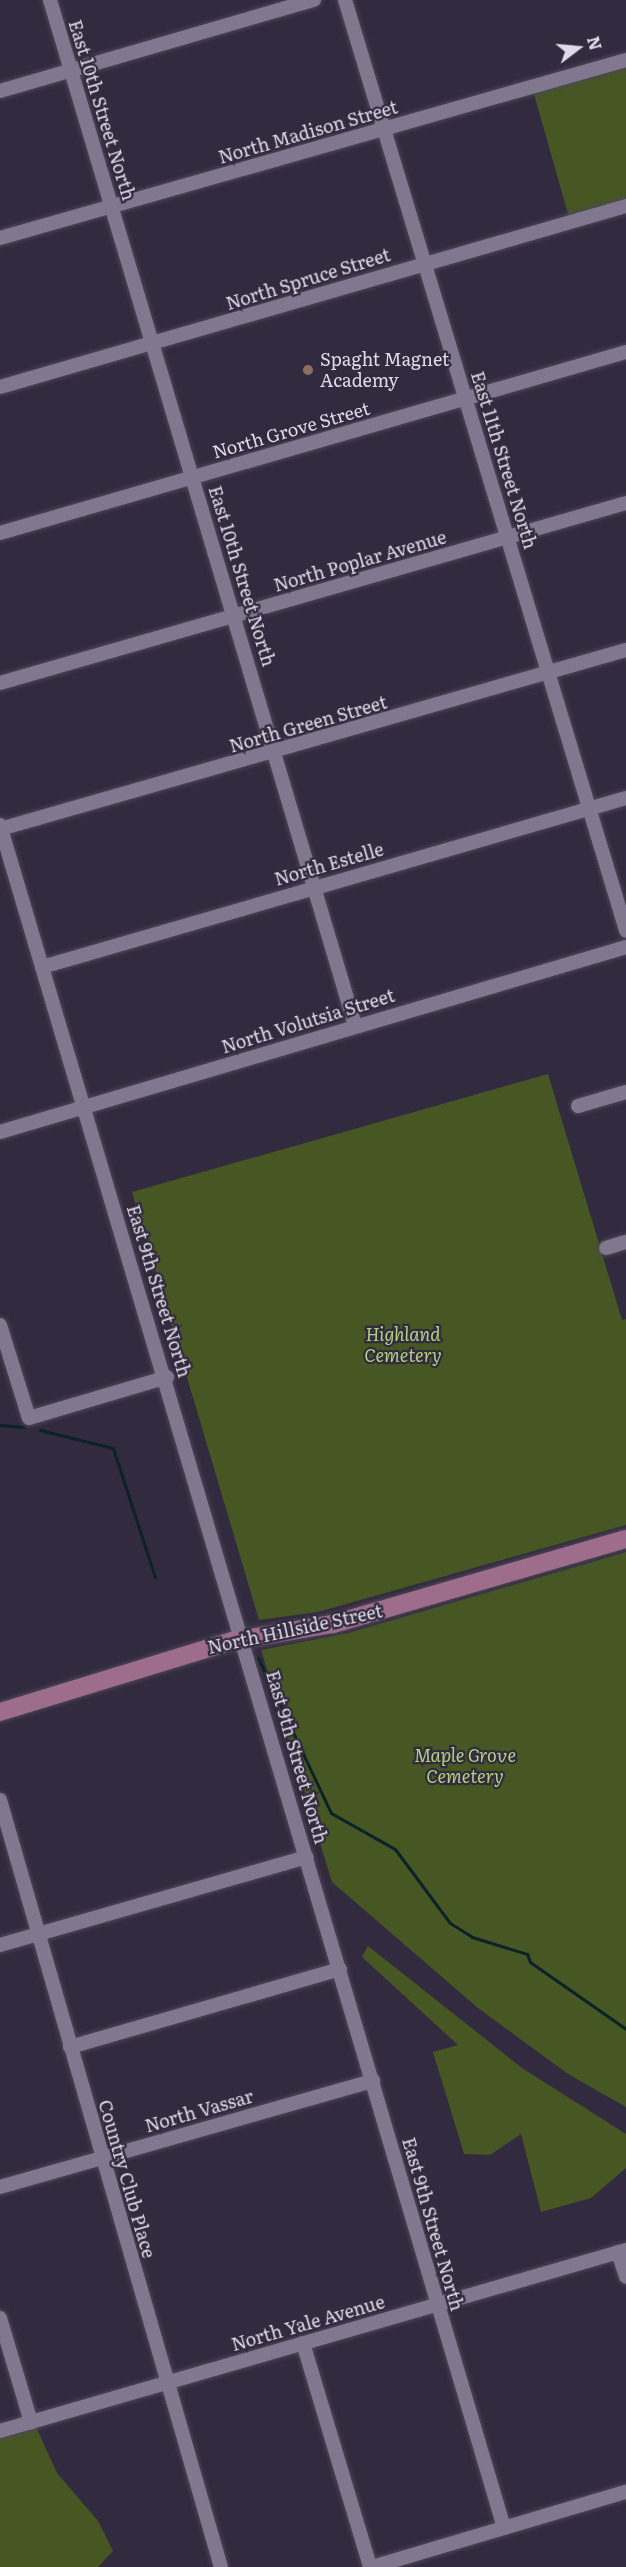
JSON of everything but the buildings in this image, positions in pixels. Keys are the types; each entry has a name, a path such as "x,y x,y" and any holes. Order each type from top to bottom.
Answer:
{"main road":[{"name":"North Hillside Street","path":"0,1712 243,1638 333,1624 626,1539"}],"street":[{"name":"East 10th Street North","path":"50,0 194,476 355,1025"},
{"path":"0,92 314,0"},
{"name":"East 11th Street North","path":"345,0 626,930"},
{"name":"North Madison Street","path":"0,238 626,60"},
{"name":"North Spruce Street","path":"0,387 425,262 626,206"},
{"name":"North Grove Street","path":"0,532 626,352"},
{"name":"North Poplar Avenue","path":"0,683 626,503"},
{"name":"North Green Street","path":"0,828 275,752 626,650"},
{"name":"North Estelle","path":"42,967 626,798"},
{"name":"East 9th Street North","path":"0,828 167,1377 504,2528"},
{"name":"North Volutsia Street","path":"0,1132 355,1025 626,947"},
{"path":"578,1106 626,1092"},
{"path":"606,1248 626,1242"},
{"path":"0,1325 29,1418 167,1377"},
{"name":"Country Club Place","path":"0,1800 221,2567"},
{"path":"0,1945 308,1857"},
{"path":"70,2047 340,1969"},
{"name":"North Vassar","path":"0,2187 373,2081"},
{"path":"622,2251 626,2277"},
{"name":"North Yale Avenue","path":"0,2431 622,2251"},
{"path":"0,2318 31,2422"},
{"path":"303,2343 371,2567 626,2492"}],"green space":[{"path":"626,60 626,206 570,221 532,87"},
{"name":"Highland Cemetery","path":"548,1074 622,1320 626,1319 626,1525 318,1612 259,1620 132,1192"},
{"name":"Maple Grove Cemetery","path":"626,1552 626,2107 568,2074 478,2008 332,1882 261,1650 348,1633"},
{"path":"368,1946 522,2068 626,2134 626,2168 591,2198 541,2212 521,2134 490,2155 464,2154 433,2052 458,2045 362,1957"},
{"path":"36,2427 57,2473 98,2521 113,2551 98,2567 0,2567 0,2437"}],"waterway":[{"path":"0,1425 24,1427"},
{"path":"40,1430 113,1448 155,1577"},
{"path":"258,1658 331,1813 395,1849 450,1923 472,1937 527,1954 530,1962 626,2029"}],"place":[{"name":"Spaght Magnet Academy","path":"308,370"}]}
